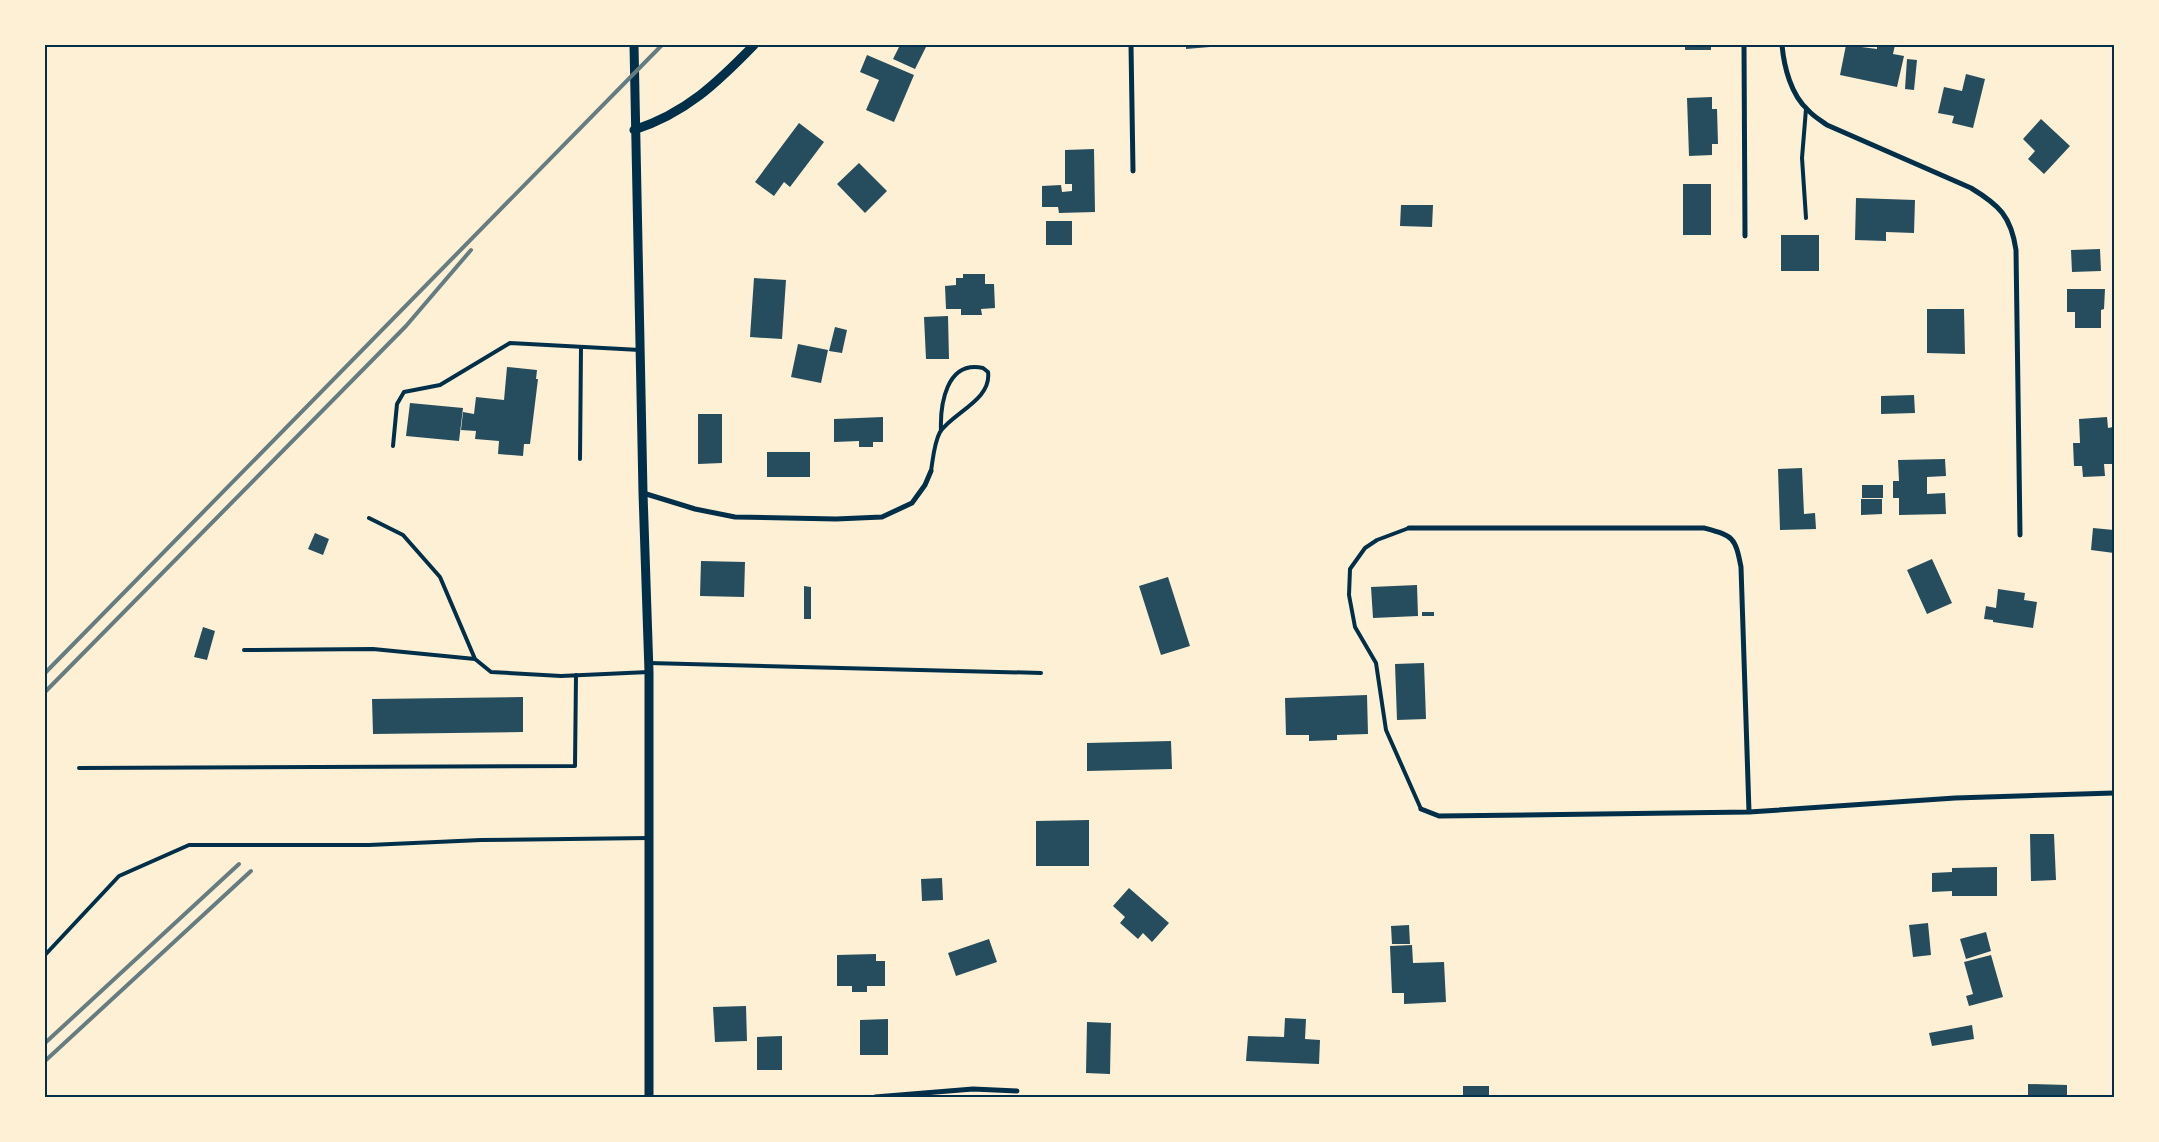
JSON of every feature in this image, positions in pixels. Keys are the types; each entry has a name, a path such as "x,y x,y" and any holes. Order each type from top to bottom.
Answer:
{"street":[{"path":"634,45 634,130 649,667 649,1097"},
{"path":"634,130 679,111 692,103 718,82 754,45"},
{"path":"1132,45 1133,171"},
{"path":"1744,45 1745,236"},
{"path":"1782,45 1784,64 1792,86 1806,109 1826,125 1971,188 1993,202 2008,220 2014,234 2016,250 2020,536"},
{"path":"643,493 696,509 735,517 882,517 912,503 925,485 931,471"},
{"path":"1409,528 1704,528 1726,534 1735,543 1741,567 1749,812"},
{"path":"1420,809 1438,816 1749,812 1955,798 2114,793"},
{"path":"875,1097 964,1089 1017,1091"}],"lane":[{"path":"1806,109 1802,158 1806,218"},
{"path":"393,446 397,404 404,392 440,385 510,343 640,350"},
{"path":"580,348 580,460"},
{"path":"931,471 941,431 941,415 949,383 961,371 971,367 984,368 988,372 988,378 981,394 941,431"},
{"path":"369,518 403,535 440,577 475,659 491,672 576,675 649,667 1041,674"},
{"path":"1409,528 1377,540 1365,548 1350,569 1349,595 1355,627 1376,663 1386,730 1420,809"},
{"path":"244,650 373,649 475,659"},
{"path":"79,768 575,766 576,675"},
{"path":"45,955 119,876 188,845 369,845 481,840 534,841 649,838"}],"building":[{"path":"900,45 927,45 915,69 893,59"},
{"path":"1186,45 1210,45 1210,47 1186,49"},
{"path":"1685,45 1711,45 1711,50 1685,50"},
{"path":"1846,45 1877,49 1877,45 1895,45 1893,54 1904,56 1897,87 1840,75"},
{"path":"867,55 914,75 894,122 866,110 879,80 860,72"},
{"path":"1907,59 1917,60 1914,90 1905,89"},
{"path":"1966,74 1985,79 1973,128 1952,123 1954,116 1938,113 1944,87 1962,91"},
{"path":"1712,97 1712,109 1717,109 1718,144 1712,144 1712,155 1689,156 1687,98"},
{"path":"2041,119 2070,146 2044,174 2028,159 2035,151 2023,139"},
{"path":"799,123 824,142 790,187 784,182 774,196 755,182"},
{"path":"1094,149 1095,212 1059,213 1058,207 1042,207 1042,186 1061,185 1062,192 1072,191 1072,184 1065,184 1065,150"},
{"path":"859,163 887,191 865,213 837,184"},
{"path":"1683,184 1711,184 1711,235 1683,235"},
{"path":"1856,198 1915,200 1914,233 1886,232 1886,241 1855,240"},
{"path":"1401,205 1433,205 1432,227 1400,226"},
{"path":"1046,221 1072,221 1072,245 1046,245"},
{"path":"1781,235 1819,235 1819,271 1781,271"},
{"path":"2100,249 2101,271 2072,272 2071,250"},
{"path":"963,274 985,274 985,284 994,284 995,308 981,309 982,315 961,315 961,309 946,309 945,286 956,285 956,278 963,278"},
{"path":"754,278 786,280 782,339 750,337"},
{"path":"2067,289 2105,289 2104,309 2101,310 2101,328 2075,328 2075,312 2067,312"},
{"path":"1927,309 1964,309 1965,354 1927,353"},
{"path":"948,316 949,359 926,359 924,317"},
{"path":"835,327 847,330 842,353 829,351"},
{"path":"798,344 828,350 821,383 791,377"},
{"path":"507,367 537,370 536,379 538,379 530,444 524,444 523,456 498,454 499,441 475,439 476,431 461,430 463,412 474,414 476,397 504,400"},
{"path":"1914,395 1915,413 1881,414 1881,396"},
{"path":"410,403 463,408 459,441 406,436"},
{"path":"698,414 722,414 722,463 698,464"},
{"path":"883,417 883,442 873,442 873,447 859,447 859,441 834,442 834,419"},
{"path":"2107,417 2108,428 2113,427 2114,464 2104,464 2105,476 2083,477 2082,466 2074,466 2073,443 2080,443 2079,419"},
{"path":"767,452 810,452 810,477 767,477"},
{"path":"1945,459 1946,476 1927,477 1927,494 1945,493 1946,514 1899,515 1899,498 1893,498 1893,481 1899,481 1898,460"},
{"path":"1802,468 1804,514 1815,513 1816,529 1780,530 1778,469"},
{"path":"1862,485 1883,485 1883,498 1862,498"},
{"path":"1861,499 1882,499 1882,514 1861,515"},
{"path":"2093,528 2114,530 2114,553 2091,550"},
{"path":"315,533 329,539 323,555 308,549"},
{"path":"1932,559 1952,603 1927,614 1907,570"},
{"path":"701,561 745,562 744,597 700,596"},
{"path":"1168,577 1190,646 1161,655 1139,586"},
{"path":"1417,585 1418,616 1373,618 1371,587"},
{"path":"804,586 811,587 811,619 804,619"},
{"path":"1998,589 2025,593 2024,600 2037,602 2033,628 1984,619 1986,606 1996,608"},
{"path":"1422,612 1434,612 1434,616 1422,616"},
{"path":"203,627 215,631 207,660 194,657"},
{"path":"1424,663 1426,719 1397,720 1395,664"},
{"path":"1367,695 1368,734 1337,735 1337,740 1309,741 1309,735 1286,735 1285,698"},
{"path":"523,697 523,732 373,734 372,699"},
{"path":"1171,741 1172,769 1087,771 1087,743"},
{"path":"1089,820 1089,866 1036,866 1036,821"},
{"path":"2030,834 2054,834 2056,880 2031,881"},
{"path":"1997,867 1997,896 1952,896 1952,891 1932,892 1932,873 1952,872 1952,868"},
{"path":"942,878 943,900 922,901 921,879"},
{"path":"1129,888 1169,923 1152,942 1143,933 1138,939 1120,923 1125,917 1113,906"},
{"path":"1928,923 1931,955 1913,957 1909,925"},
{"path":"1409,925 1410,944 1392,944 1391,926"},
{"path":"1986,932 1991,951 1966,959 1960,939"},
{"path":"989,939 997,962 956,976 948,953"},
{"path":"1412,945 1413,963 1444,962 1446,1002 1404,1004 1404,993 1392,993 1390,946"},
{"path":"876,954 876,961 885,961 885,986 867,986 867,992 852,992 852,986 837,986 837,955"},
{"path":"1991,955 2003,997 1969,1006 1966,996 1973,994 1964,962"},
{"path":"746,1006 747,1041 715,1042 713,1007"},
{"path":"1285,1018 1306,1019 1305,1039 1320,1040 1319,1064 1246,1061 1248,1036 1284,1037"},
{"path":"888,1019 888,1055 860,1055 860,1020"},
{"path":"1087,1022 1111,1023 1110,1074 1086,1073"},
{"path":"1972,1025 1974,1039 1932,1046 1929,1033"},
{"path":"782,1036 782,1070 757,1070 757,1037"},
{"path":"2028,1084 2067,1085 2067,1097 2028,1097"},
{"path":"1463,1086 1489,1086 1489,1097 1463,1097"}],"railway":[{"path":"45,673 662,45"},
{"path":"45,692 406,326 471,250"},
{"path":"45,1043 239,864"},
{"path":"45,1061 251,871"}]}
